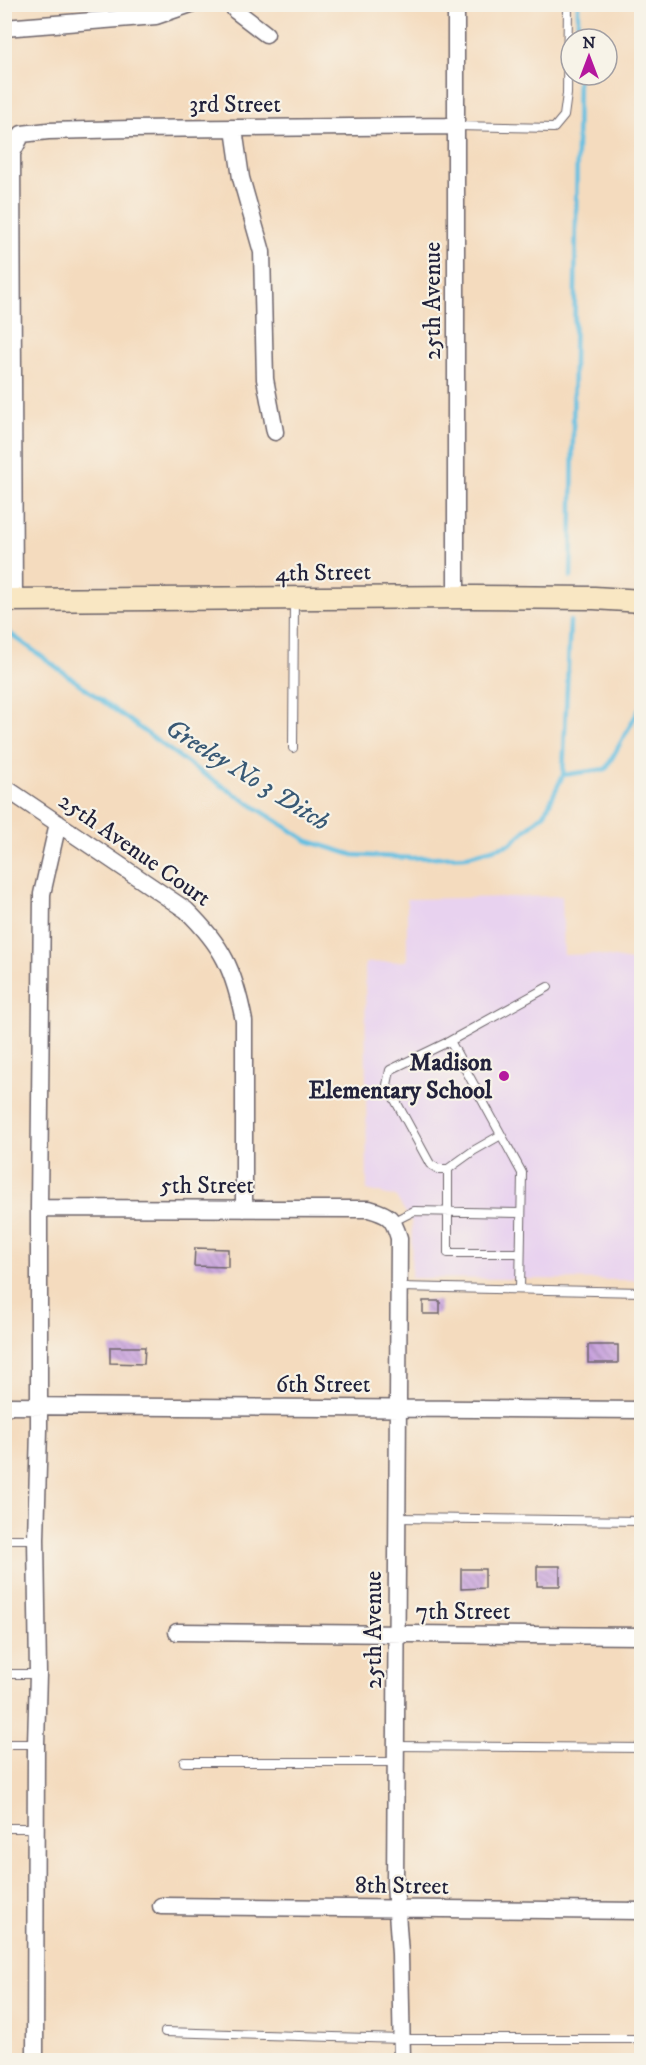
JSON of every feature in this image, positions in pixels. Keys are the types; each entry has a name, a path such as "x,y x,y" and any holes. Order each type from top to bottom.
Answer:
{"main road":[{"name":"4th Street","path":"9,600 456,597 594,598 642,601"}],"street":[{"path":"4,28 156,16 191,4"},
{"path":"231,4 236,11 266,34"},
{"name":"25th Avenue","path":"456,4 456,597"},
{"name":"3rd Street","path":"9,600 12,153 22,134 48,131 131,129 456,126"},
{"path":"234,129 241,178 262,252 265,379 275,432"},
{"name":"25th Avenue Court","path":"4,787 186,910 208,932 227,961 238,990 244,1021 244,1209"},
{"path":"35,2061 38,1674 36,1539 40,1406 42,894 58,823"},
{"name":"5th Street","path":"39,1208 369,1209 382,1213 394,1221"},
{"name":"25th Avenue","path":"394,1221 399,1239 396,1754 397,1909 401,1964 402,2061"},
{"name":"6th Street","path":"4,1406 642,1410"},
{"name":"7th Street","path":"177,1632 642,1636"},
{"name":"8th Street","path":"162,1906 642,1911"}],"lane":[{"path":"456,126 554,128 564,116 567,94 568,4"},
{"path":"292,748 294,599"},
{"path":"501,1135 448,1169 438,1169 430,1164 387,1085 390,1070 450,1041 548,987"},
{"path":"450,1041 522,1173 520,1289"},
{"path":"448,1169 448,1253 520,1253"},
{"path":"394,1221 414,1211 521,1213"},
{"path":"399,1287 642,1292"},
{"path":"398,1518 642,1521"},
{"path":"4,1539 36,1539"},
{"path":"4,1674 38,1674"},
{"path":"4,1744 36,1744"},
{"path":"184,1762 642,1748"},
{"path":"4,1828 37,1828"},
{"path":"165,2032 402,2039 642,2039"}],"shaded area":[{"name":"Madison Elementary School","path":"562,896 564,955 594,954 641,963 641,1280 411,1278 412,1223 396,1197 367,1190 365,963 407,961 407,899"}],"building":[{"path":"195,1248 228,1249 228,1267 194,1266"},
{"path":"423,1301 440,1301 440,1314 423,1314"},
{"path":"588,1345 618,1345 618,1363 588,1363"},
{"path":"110,1347 145,1347 144,1364 110,1363"},
{"path":"537,1566 560,1566 560,1586 537,1586"},
{"path":"461,1569 485,1569 485,1588 461,1589"}],"waterway":[{"path":"578,4 578,27"},
{"path":"571,577 578,87"},
{"path":"563,775 570,621"},
{"name":"Greeley No 3 Ditch","path":"4,629 193,767 308,841 353,855 412,858 468,856 510,844 545,813 563,775 606,769 642,704"}],"place":[{"name":"Madison Elementary School","path":"504,1076"}]}
